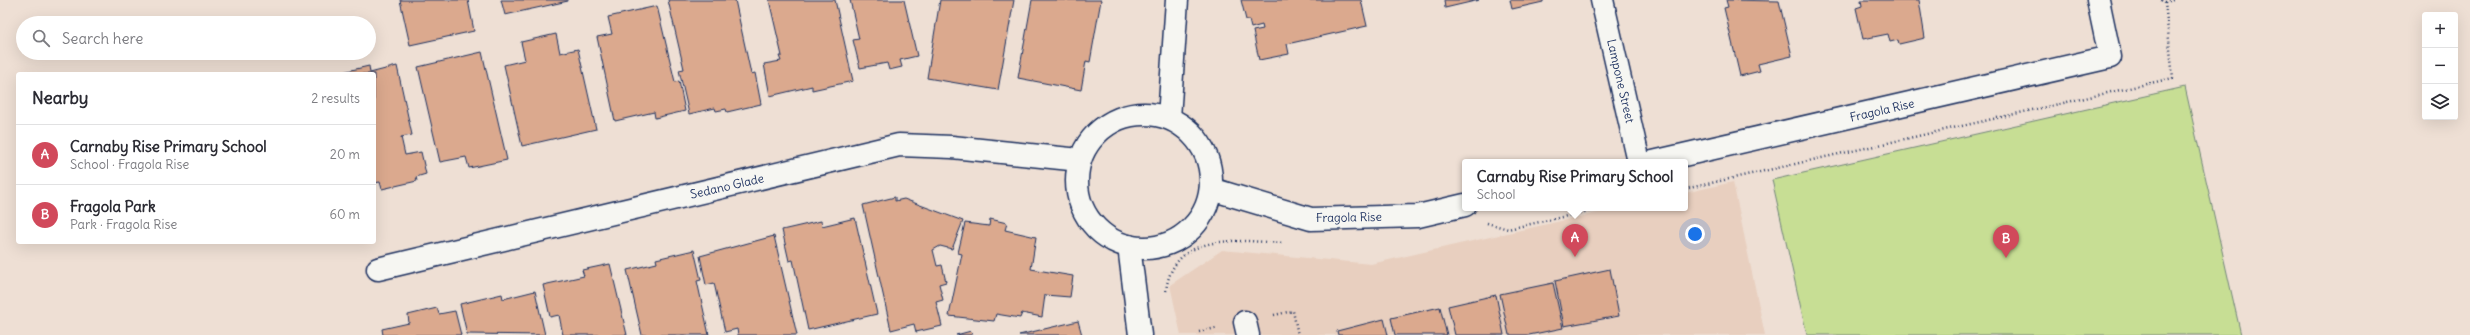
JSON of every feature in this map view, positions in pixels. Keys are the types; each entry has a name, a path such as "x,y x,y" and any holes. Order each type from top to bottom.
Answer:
{"street":[{"path":"1169,118 1177,0"},
{"name":"Lampone Street","path":"1602,0 1638,159"},
{"name":"Fragola Rise","path":"1666,159 2110,58 2098,0"},
{"path":"1148,114 1169,118 1188,130 1202,147 1210,167 1211,189 1204,210 1191,228 1173,241 1152,248 1129,246 1108,238 1092,223 1081,204 1076,182 1080,160 1090,141 1106,126 1126,116 1148,114"},
{"name":"Sedano Glade","path":"378,269 899,145 952,147 1080,160"},
{"name":"Fragola Rise","path":"1211,189 1311,219 1418,216 1462,206"},
{"path":"1129,246 1140,335"}],"path":[{"path":"2165,2 2174,0"}],"shaded area":[{"path":"1733,182 1765,335 1181,335 1170,285 1222,250 1371,264 1606,211 1688,211 1688,192"}],"green space":[{"path":"2185,87 2241,335 1807,335 1772,180"}],"building":[{"path":"400,0 468,0 474,31 410,45"},
{"path":"501,0 568,0 568,1 505,15"},
{"path":"668,0 735,0 751,74 755,73 761,104 727,112 726,109 716,111 715,108 689,114 679,70 684,69"},
{"path":"769,0 835,0 853,81 812,90 812,86 770,96 764,64 781,61 779,56 782,56"},
{"path":"850,0 904,0 917,56 900,60 902,67 889,70 887,63 860,68 853,40 859,39"},
{"path":"940,0 1014,0 998,90 927,78"},
{"path":"1032,0 1101,0 1090,62 1086,61 1081,90 1018,78"},
{"path":"1241,0 1361,0 1367,26 1287,44 1289,54 1259,60 1253,31 1263,29 1262,25 1251,28 1249,20 1246,20"},
{"path":"1444,0 1479,0 1445,8"},
{"path":"1510,0 1543,0 1543,2 1512,9"},
{"path":"1726,0 1779,1 1792,56 1758,64 1760,71 1740,76 1724,8 1728,7"},
{"path":"1861,0 1919,0 1925,38 1899,44 1898,40 1890,42 1888,34 1863,39 1856,8 1862,6"},
{"path":"657,6 675,82 679,81 685,111 655,118 654,112 615,121 597,37 612,34 608,17"},
{"path":"556,34 560,53 578,49 596,129 522,146 504,65 525,60 521,42"},
{"path":"482,52 507,160 469,168 466,157 440,162 418,67"},
{"path":"369,66 370,72 343,72"},
{"path":"397,66 412,135 401,137 405,155 421,152 426,174 416,177 417,181 382,189 380,182 376,183 376,72 374,72"},
{"path":"895,197 895,201 904,199 963,221 952,249 940,246 933,250 937,266 942,265 946,282 939,284 943,300 936,302 942,326 916,332 914,324 891,330 863,205"},
{"path":"855,218 877,314 808,330 793,260 789,261 782,230 821,221 822,226"},
{"path":"990,219 1007,223 1005,230 1036,237 1031,269 1073,276 1070,297 1045,295 1042,317 1022,313 1020,318 996,314 994,321 949,316 962,254 958,253 965,223 989,226"},
{"path":"774,236 797,335 738,335 737,329 725,332 714,283 706,285 700,256"},
{"path":"694,250 701,280 697,281 709,335 642,335 627,270 657,263 656,259"},
{"path":"610,264 627,335 563,335 559,315 550,317 543,285 584,276 582,270"},
{"path":"1610,269 1619,316 1564,326 1555,281"},
{"path":"1553,283 1563,328 1529,335 1509,335 1500,294"},
{"path":"535,291 545,335 467,334 460,304 502,294 503,299"},
{"path":"1496,295 1504,335 1455,335 1448,306"},
{"path":"1440,307 1447,335 1395,335 1391,318"},
{"path":"437,308 439,314 455,311 461,335 383,335 382,329 409,323 408,315"},
{"path":"1384,319 1388,335 1338,335 1337,331"},
{"path":"1078,321 1082,335 1019,335"},
{"path":"971,331 972,335 956,335"}],"place":[{"name":"Carnaby Rise Primary School","path":"1575,257"},
{"name":"Fragola Park","path":"2006,258"}]}
